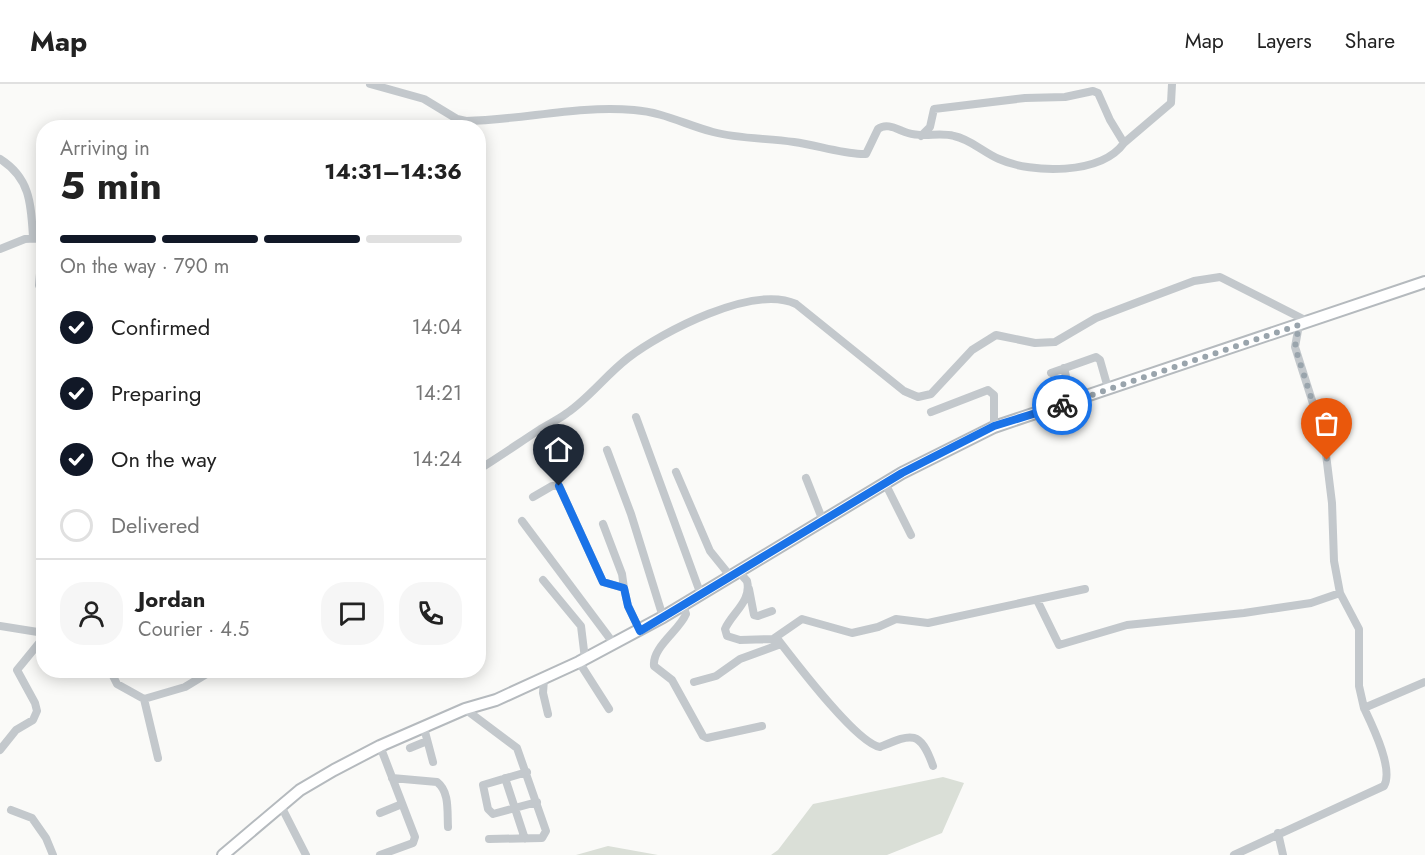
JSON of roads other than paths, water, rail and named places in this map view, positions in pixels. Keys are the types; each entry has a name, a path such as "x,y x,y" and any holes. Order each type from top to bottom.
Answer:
{"main road":[{"path":"223,855 300,790 380,746 544,679 640,631 885,483 957,443 994,426 1425,282"}],"street":[{"path":"370,84 424,99 462,120"},
{"path":"480,120 536,116 561,111 633,110 669,116 699,128 727,135 793,142 861,154 866,154 880,127 896,128 921,136 951,135 1007,162 1052,170 1088,164 1119,150 1124,143 1171,103 1172,84"},
{"path":"921,136 930,127 934,109 1025,98 1065,97 1093,91 1098,93 1110,120 1124,143"},
{"path":"0,159 18,172 26,184 33,237 0,249"},
{"path":"486,465 567,413 625,360 644,346 677,327 751,302 772,298 796,304 904,391 918,397 931,394 972,350 996,335 1035,343 1055,342 1096,318 1194,281 1220,277 1304,323 1295,347 1324,438 1332,503 1334,561 1340,593 1359,629 1359,686 1364,708 1386,764 1388,777 1384,786 1234,855"},
{"path":"1051,373 1093,357 1098,358 1108,388"},
{"path":"1064,368 1072,401"},
{"path":"932,412 988,390 994,395 994,426"},
{"path":"636,417 701,595"},
{"path":"607,450 631,514 663,617"},
{"path":"676,472 710,551 748,586 754,615 758,616 772,611"},
{"path":"806,478 823,521"},
{"path":"885,483 910,535"},
{"path":"533,496 552,486 559,486 603,582 624,588"},
{"path":"522,520 614,644"},
{"path":"603,524 622,574 628,606 640,631"},
{"path":"543,580 581,626 582,661 609,709"},
{"path":"748,586 744,600 727,625 725,633 732,639 779,640"},
{"path":"694,682 716,676 740,659 779,640 802,619 852,633 878,627 896,619 928,623 1085,590"},
{"path":"1037,600 1059,645 1127,625 1244,613 1311,603 1340,593"},
{"path":"683,606 686,614 683,622 655,654 654,666 672,680 703,736 707,738 762,726"},
{"path":"0,626 36,633"},
{"path":"779,640 805,676 871,744 880,747 902,737 917,737 928,753 933,766"},
{"path":"0,750 16,730 33,720 37,711 17,670 36,645"},
{"path":"114,678 117,684 144,699 185,687 200,678"},
{"path":"544,679 543,691 548,714"},
{"path":"1364,708 1425,682"},
{"path":"144,699 158,758"},
{"path":"465,710 517,748 546,831 545,835 525,839 489,838"},
{"path":"424,728 433,762"},
{"path":"410,748 427,741"},
{"path":"380,746 415,841 380,855"},
{"path":"527,772 483,785 488,809 493,814 537,802"},
{"path":"392,778 436,782 441,786 446,797 448,827"},
{"path":"505,778 525,839"},
{"path":"380,813 402,804"},
{"path":"281,806 306,855"},
{"path":"11,810 32,818 46,838 53,855"},
{"path":"1278,833 1283,855"}]}
